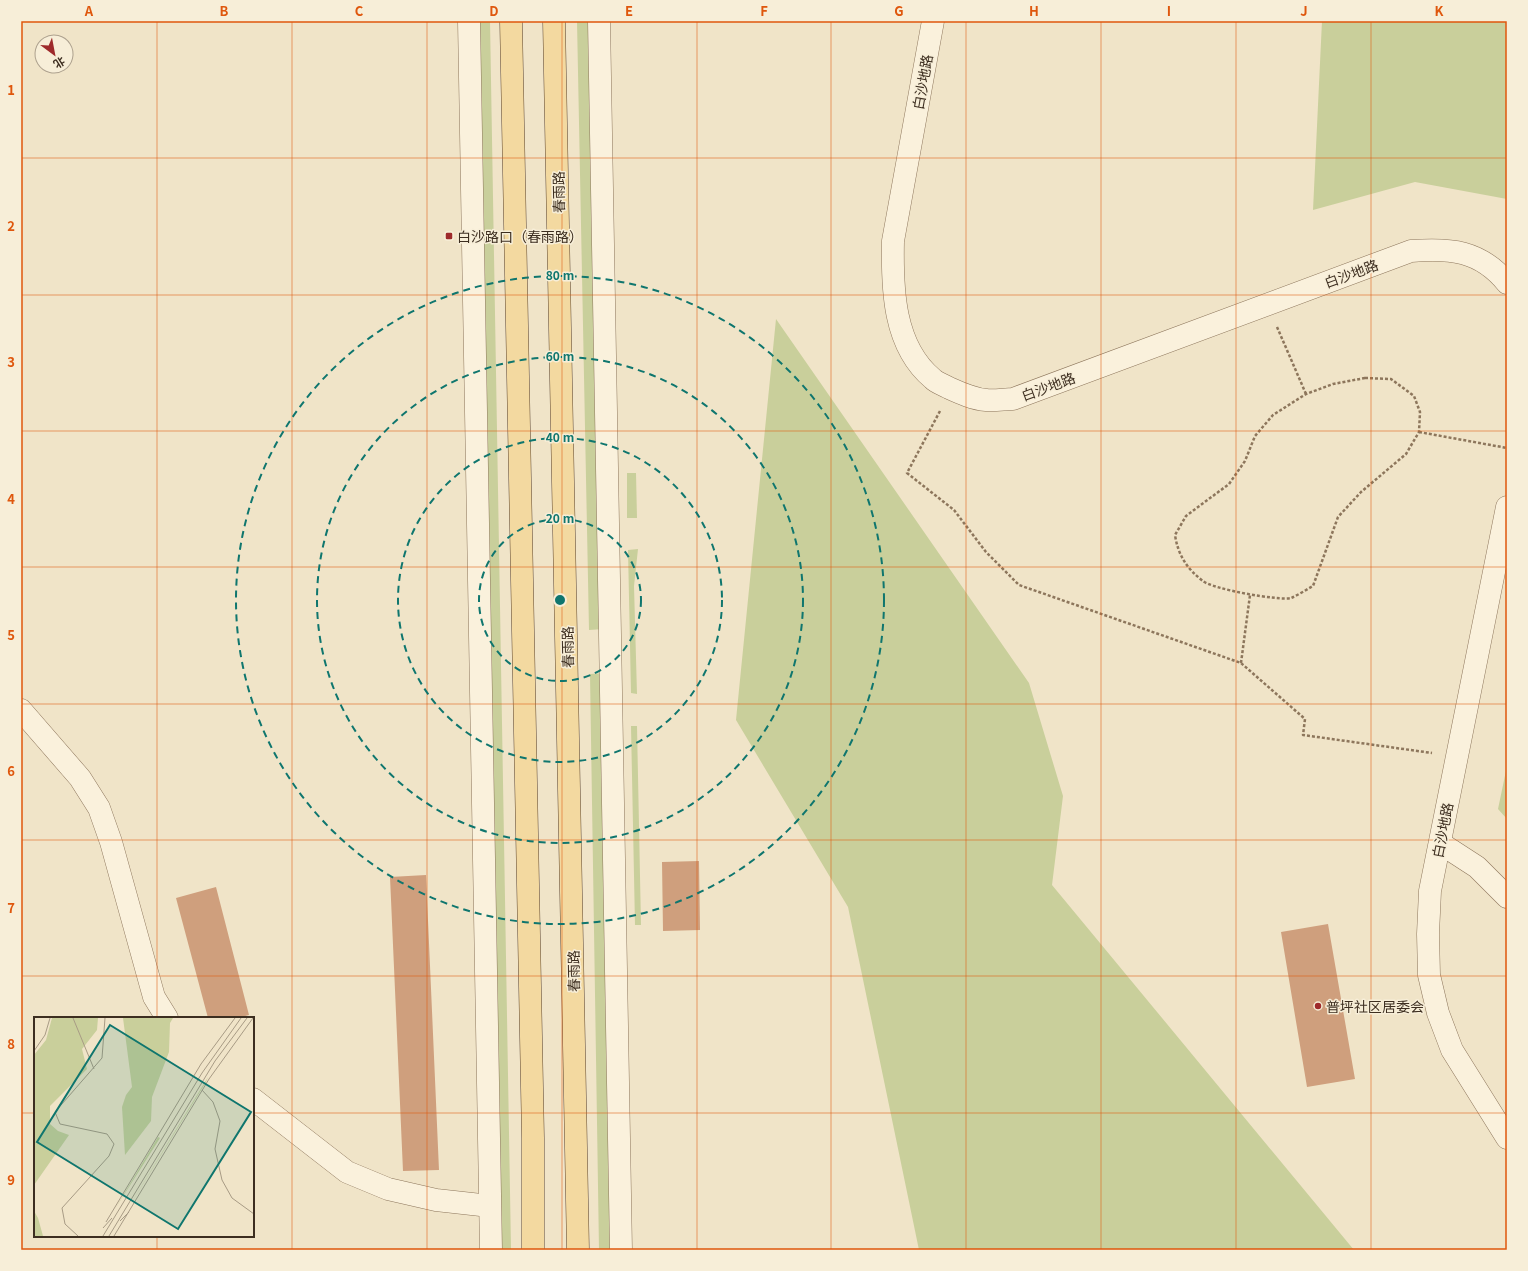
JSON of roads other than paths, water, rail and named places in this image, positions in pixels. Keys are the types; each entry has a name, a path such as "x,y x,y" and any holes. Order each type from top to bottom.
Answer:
{"main road":[{"path":"511,21 533,1250"},
{"name":"春雨路","path":"554,21 578,1250"}],"street":[{"path":"469,21 491,1250"},
{"path":"599,21 621,1250"},
{"name":"白沙地路","path":"933,21 893,241 892,271 895,300 901,330 913,358 933,379 951,389 986,400 1013,399 1411,251 1437,249 1463,252 1485,262 1507,282"},
{"name":"白沙地路","path":"1507,507 1430,890 1428,934 1429,975 1438,1013 1452,1050 1507,1138"},
{"path":"21,710 80,778 99,808 111,842 154,997 165,1017"},
{"path":"1440,843 1477,867 1507,897"},
{"path":"254,1100 347,1172 388,1189 436,1200 490,1206"}],"place":[{"name":"白沙路口（春雨路）","path":"449,236"},
{"name":"普坪社区居委会","path":"1318,1006"}]}
